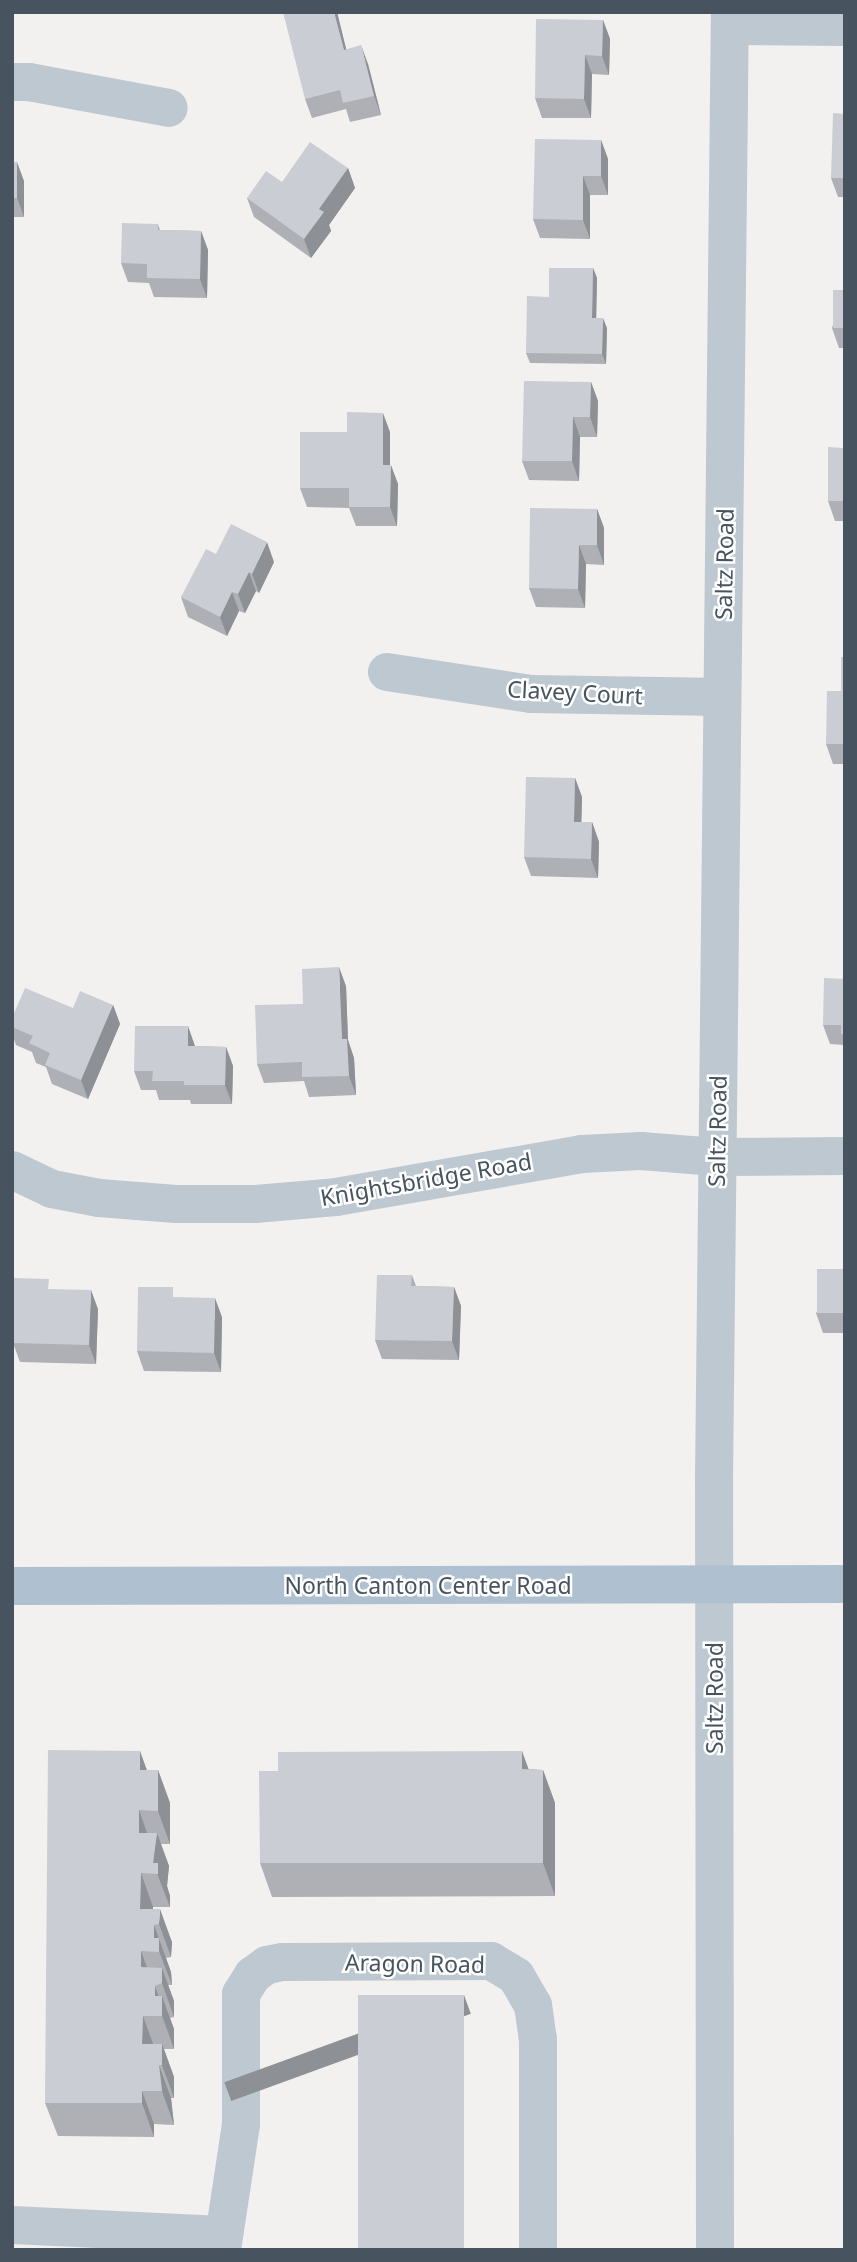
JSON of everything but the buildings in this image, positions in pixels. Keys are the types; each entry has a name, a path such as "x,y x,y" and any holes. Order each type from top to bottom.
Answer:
{"main road":[{"name":"North Canton Center Road","path":"12,1586 845,1584"}],"street":[{"path":"730,19 845,27"},
{"name":"Saltz Road","path":"715,2250 713,1585 730,19"},
{"path":"12,82 29,82 169,108"},
{"name":"Clavey Court","path":"387,672 531,694 722,697"},
{"name":"Knightsbridge Road","path":"12,1170 52,1189 99,1198 176,1204 255,1204 336,1197 582,1154 641,1151 716,1157 845,1156"},
{"name":"Aragon Road","path":"222,2242 241,2124 241,1994 253,1975 267,1965 282,1962 491,1961 516,1976 533,2005 538,2039 538,2250"},
{"path":"12,2225 222,2242"}]}
